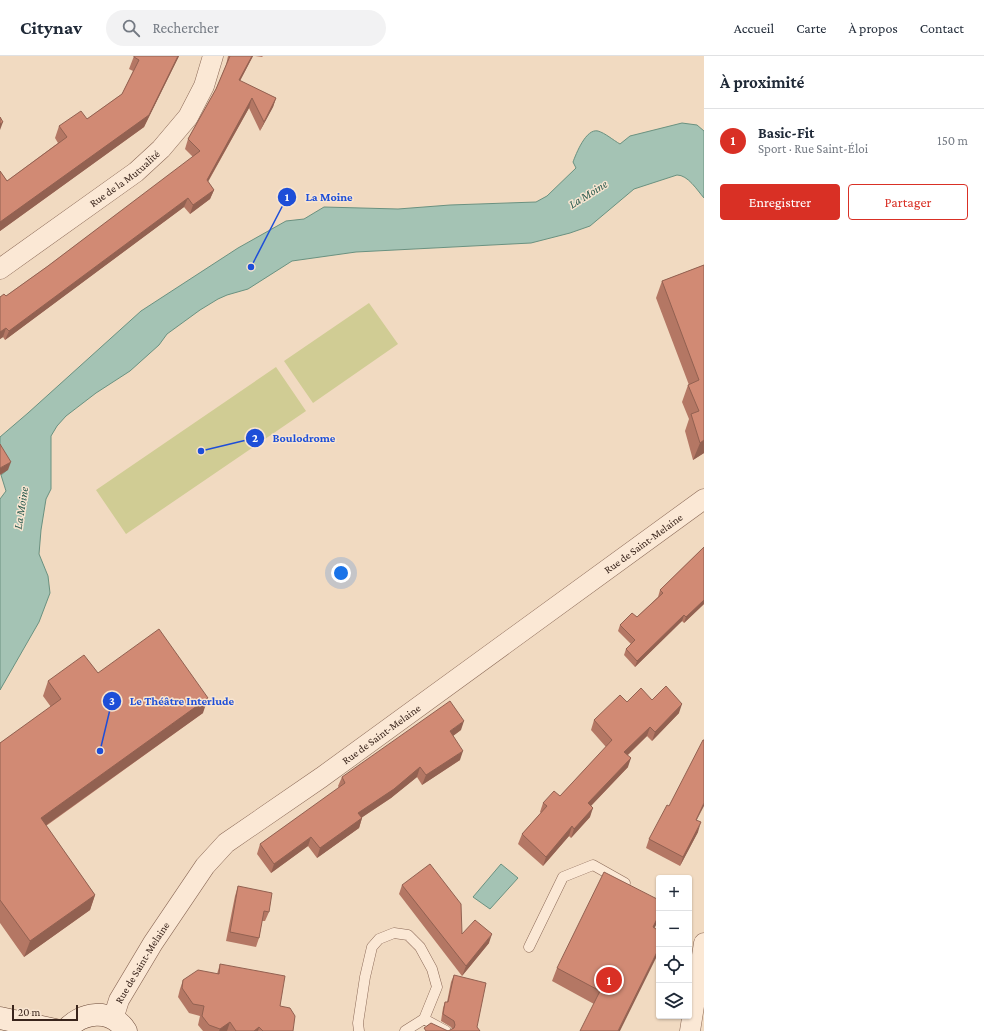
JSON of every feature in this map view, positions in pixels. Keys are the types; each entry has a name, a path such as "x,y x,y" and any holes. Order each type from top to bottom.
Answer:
{"main road":[{"path":"64,1031 71,1023 81,1017 92,1015 103,1015 120,1025"},
{"path":"0,1018 60,1031"}],"street":[{"name":"Rue de la Mutualité","path":"0,269 136,172 161,149 188,117 204,86 212,56"},
{"name":"Rue de Saint-Melaine","path":"120,1025 119,1000 153,943 205,866 226,843 328,772 704,499"},
{"path":"690,1031 704,943"}],"lane":[{"path":"530,947 563,877 593,865 631,886"},
{"path":"359,1031 358,1023 365,977 372,947 379,939 394,933 408,935 420,947 432,969 437,987 424,1019 405,1031"},
{"path":"424,1019 446,1031"}],"shaded area":[{"path":"369,303 398,344 313,403 284,361"},
{"path":"276,367 306,411 126,534 96,490"}],"water":[{"path":"682,123 697,125 704,131 704,198 689,180 685,177 677,175 634,189 590,226 531,243 356,252 292,261 248,289 227,295 200,310 167,334 159,345 130,371 96,393 66,416 51,436 51,489 46,499 41,530 39,554 48,576 50,593 39,622 0,690 0,499 6,491 1,475 7,470 0,457 0,437 141,311 238,248 286,221 304,219 324,207 398,209 450,205 536,202 547,196 576,168 573,162 582,142 589,133 594,131 601,132 620,144 630,136"},
{"path":"501,864 518,878 490,909 473,897"}],"building":[{"path":"134,56 178,56 149,115 0,222 0,171 7,181 67,137 59,126 81,111 87,119 122,94 139,60"},
{"path":"230,56 252,56 239,80 276,98 264,122 252,98 207,180 214,190 193,205 188,198 9,331 6,328 0,332 0,297 4,294 6,296 48,266 200,151 188,139 216,89"},
{"path":"0,117 3,122 0,124"},
{"path":"704,265 704,440 700,443 691,414 699,411 688,385 699,380 662,281"},
{"path":"0,444 11,462 0,468"},
{"path":"704,547 704,600 686,617 684,615 637,661 626,649 635,640 620,625 632,613 637,617 663,593 660,590"},
{"path":"159,629 208,698 41,818 95,895 30,941 0,900 0,743 61,699 48,681 84,655 98,673"},
{"path":"666,686 682,704 655,732 650,727 624,752 631,758 588,803 593,808 574,829 572,826 546,857 522,834 547,806 543,803 554,791 560,796 612,740 594,720 620,695 627,702 641,688 652,700"},
{"path":"450,701 464,721 450,731 463,751 426,775 420,767 394,789 358,813 362,818 320,848 311,837 274,864 260,844 345,783 342,777"},
{"path":"703,740 704,803 696,820 701,822 683,857 649,839 667,805 669,806"},
{"path":"430,864 461,904 462,934 475,920 492,934 466,966 402,885"},
{"path":"604,872 656,898 656,921 653,927 656,929 656,954 618,1031 580,1031 600,991 557,968"},
{"path":"238,886 272,893 269,912 264,911 259,938 230,932"},
{"path":"220,964 285,976 280,1006 290,1008 295,1016 293,1031 263,1031 259,1027 254,1031 236,1031 230,1022 220,1029 209,1025 202,1016 204,1006 193,1004 182,988 183,980 198,970 219,974"},
{"path":"454,975 486,983 477,1027 480,1031 448,1031 454,1028 454,1021 443,1014 445,1002 448,1002"},
{"path":"431,1023 448,1031 426,1031 424,1028"}],"place":[{"name":"La Moine","path":"251,267"},
{"name":"Boulodrome","path":"201,451"},
{"name":"Le Théâtre Interlude","path":"100,751"},
{"name":"Basic-Fit","path":"609,980"}]}
